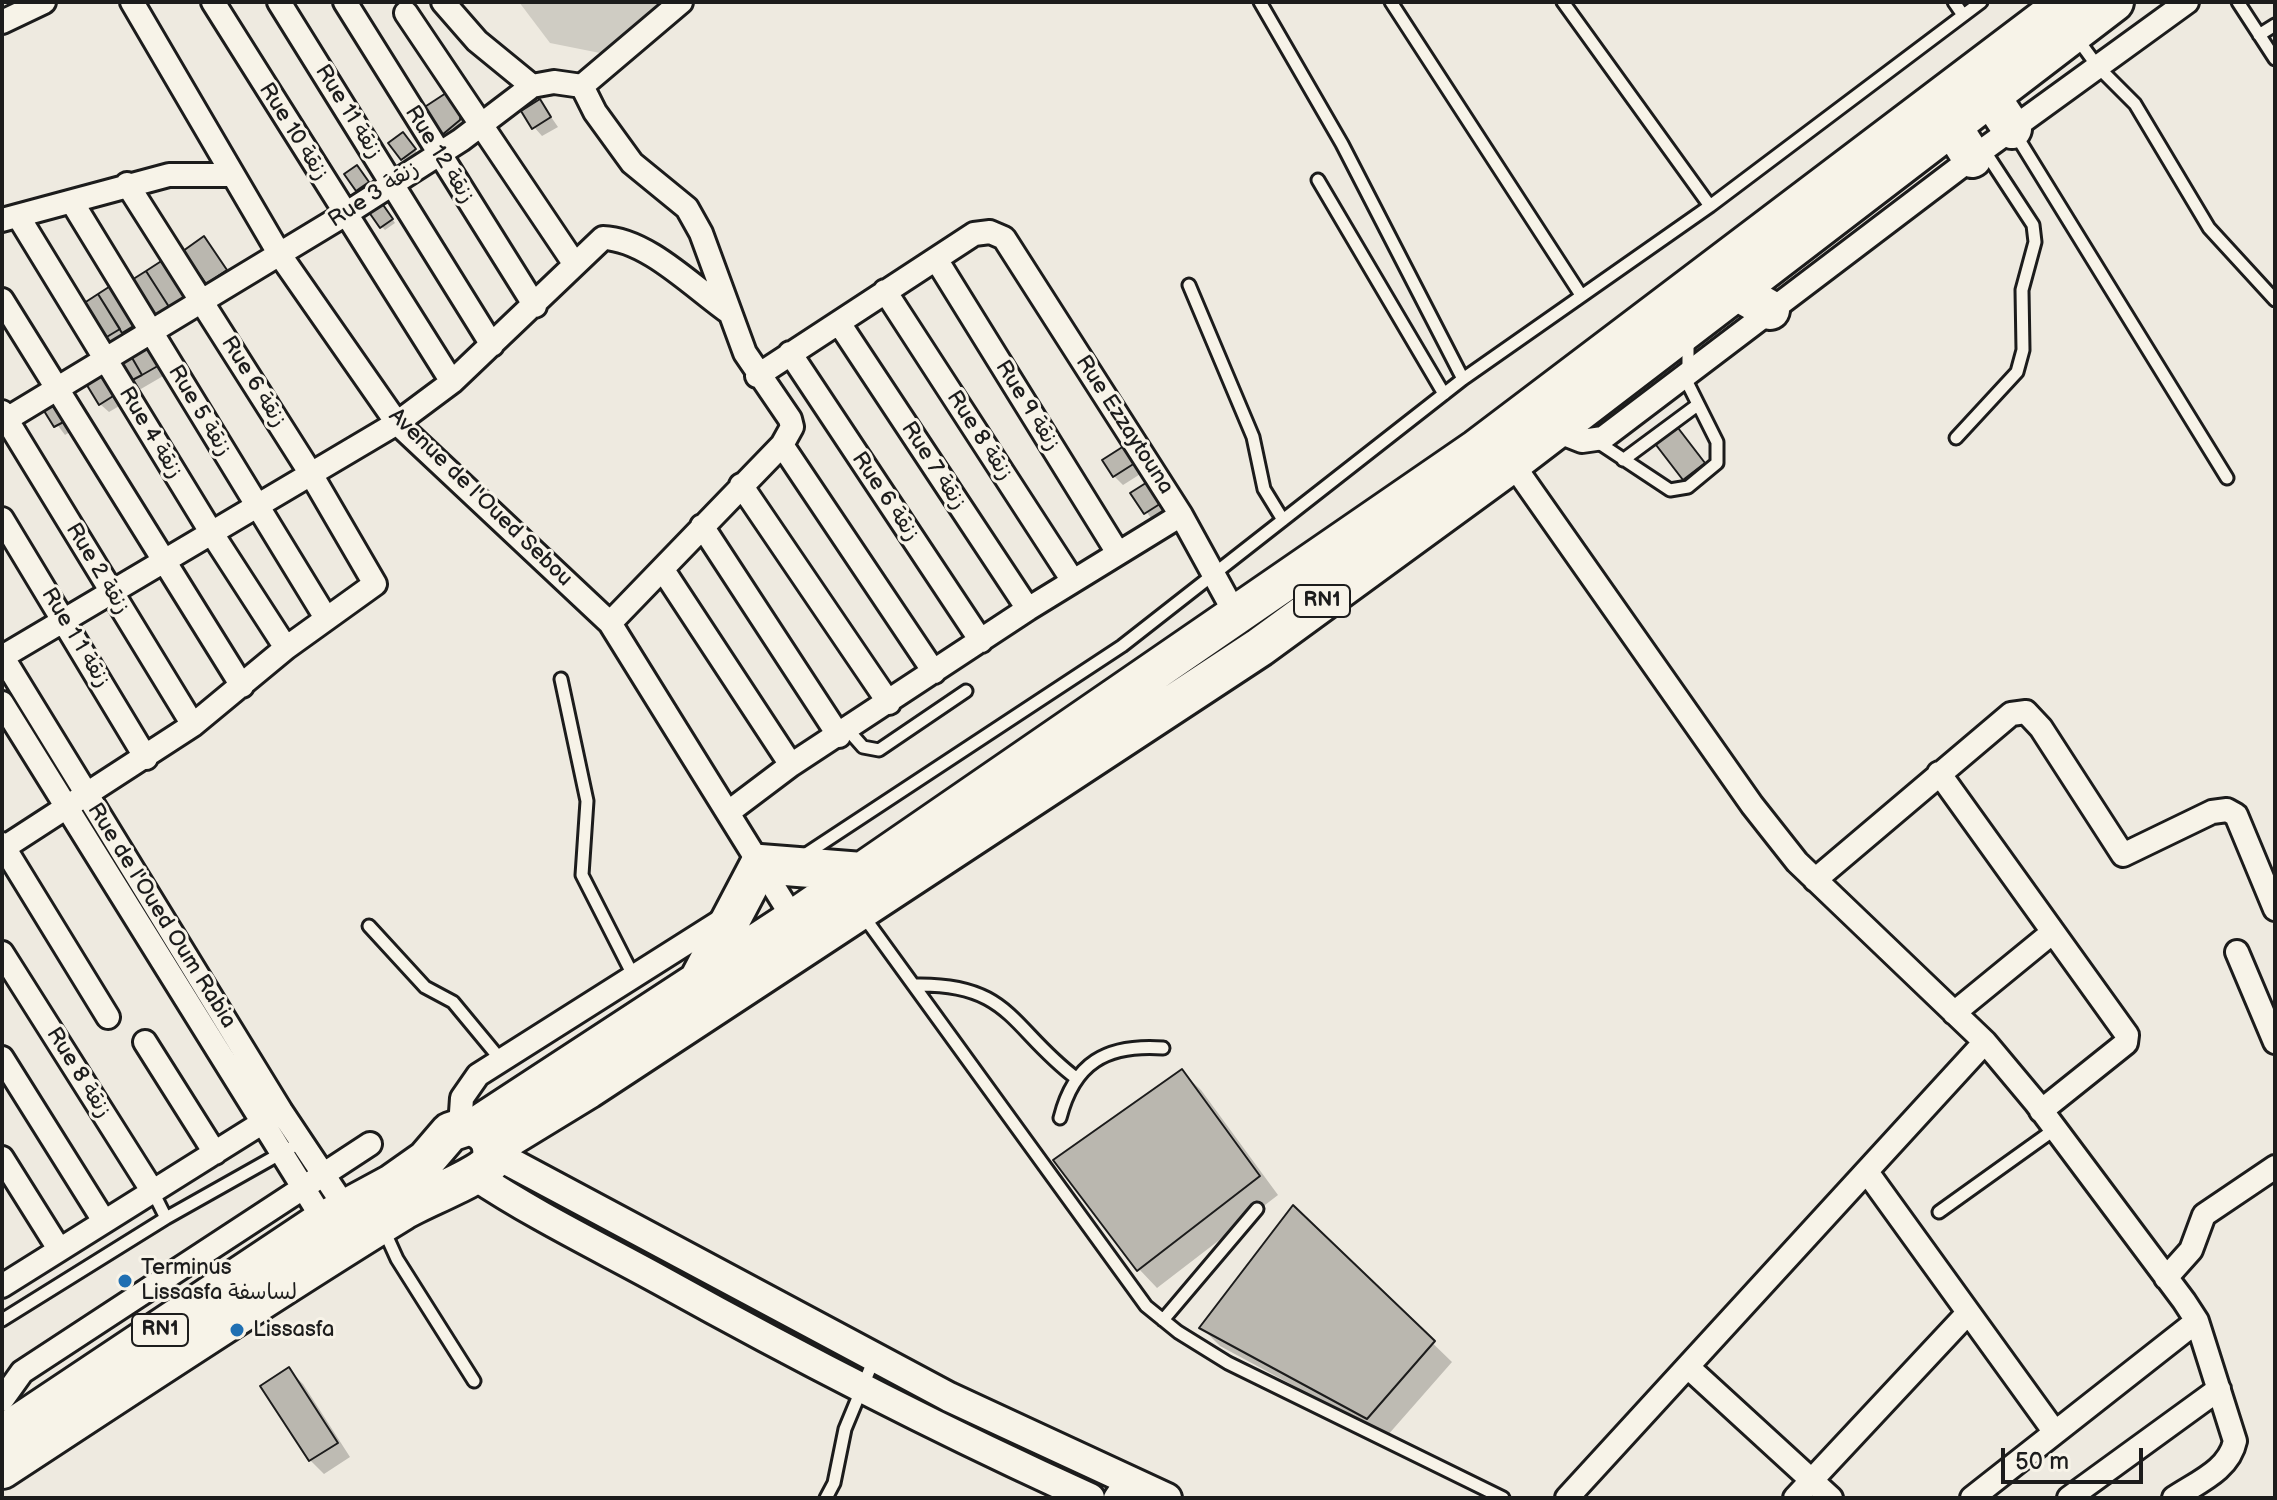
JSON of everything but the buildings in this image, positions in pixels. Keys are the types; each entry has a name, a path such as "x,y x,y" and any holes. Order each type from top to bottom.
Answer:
{"highway":[{"name":"RN1","path":"479,1146 802,931 862,872 1237,617 1477,449 2070,17 2114,2"},
{"name":"RN1","path":"2,1469 330,1226 381,1224 428,1196 479,1146 698,983 802,931 860,911 1260,647 1512,463 1990,96 2070,17"},
{"path":"1951,125 1989,145 1990,96"},
{"path":"1735,290 1770,310"},
{"path":"698,983 731,916 775,864 862,872"},
{"name":"RN1","path":"2,1435 330,1226 426,1160 450,1132 479,1146"}],"street":[{"path":"2,22 44,2"},
{"name":"Avenue de l'Oued Sebou","path":"132,2 280,255 397,423 610,623 730,811 775,864 802,931"},
{"name":"Rue 10 زنقة","path":"213,2 344,215 452,382"},
{"name":"Rue 11 زنقة","path":"279,2 492,345"},
{"name":"Rue 12 زنقة","path":"345,2 535,306"},
{"path":"443,2 467,31 532,86 554,82 582,86 681,2"},
{"path":"1554,430 1582,441 1595,441 1989,145 2187,2"},
{"path":"406,13 574,263"},
{"name":"Rue 3 زنقة","path":"3,417 105,360 344,215 483,125 532,86"},
{"path":"582,86 595,112 632,163 687,208 701,233 757,376 790,419 790,435 782,445 610,623"},
{"path":"10,218 127,184 197,173 231,175"},
{"name":"Rue 6 زنقة","path":"127,184 311,474 375,584 326,618"},
{"name":"Rue 5 زنقة","path":"72,202 326,618"},
{"name":"Rue 4 زنقة","path":"10,218 105,360 286,648"},
{"name":"Rue Ezzaytouna","path":"936,259 974,234 990,232 1004,238 1181,515 1237,617"},
{"path":"2,656 397,423 452,382 603,238 624,239 730,313"},
{"path":"757,376 936,259"},
{"name":"Rue 9 زنقة","path":"936,259 1118,553"},
{"name":"Rue 8 زنقة","path":"885,291 1073,581"},
{"path":"2,300 242,686"},
{"name":"Rue 7 زنقة","path":"839,323 1028,609"},
{"name":"Rue 6 زنقة","path":"790,353 981,641"},
{"name":"Rue 2 زنقة","path":"3,417 193,725"},
{"path":"782,445 934,672"},
{"path":"1512,463 1752,805 1815,880 1985,1042 2048,1120 2197,1321 2235,1441 2232,1456 2223,1466 2174,1498"},
{"path":"741,485 889,703"},
{"path":"730,811 791,765 844,733 1028,609 1181,515"},
{"name":"Rue 1 زنقة 1","path":"2,519 146,758"},
{"path":"702,526 844,733"},
{"path":"663,570 791,765"},
{"path":"108,1017 3,847 193,725 326,618"},
{"name":"Rue de l'Oued Oum Rabia","path":"2,656 87,795 271,1117"},
{"name":"Rue de l'Oued Oum Rabia","path":"2,703 67,808 291,1148 322,1176 330,1226"},
{"path":"1815,880 2011,714 2026,712 2055,749 2123,855 2212,812 2227,810 2236,815 2275,909"},
{"path":"1939,773 2128,1039 2048,1120"},
{"path":"731,916 478,1075 462,1098 479,1146 517,1203 936,1428 1090,1498"},
{"path":"1954,1013 2053,932"},
{"path":"2237,952 2275,1042"},
{"name":"Rue 8 زنقة","path":"2,953 153,1192"},
{"path":"145,1042 215,1153"},
{"path":"1567,1498 1985,1042"},
{"path":"2,1058 104,1221"},
{"path":"5,1278 59,1249 271,1117"},
{"path":"5,1390 34,1364 370,1144"},
{"path":"479,1146 1121,1489 1167,1498"},
{"name":"Rue de l'Oued Oum Rabia","path":"291,1148 303,1189 330,1226"},
{"path":"2,1158 59,1249"},
{"path":"2166,1278 2191,1250 2204,1215 2275,1167"},
{"path":"1867,1172 2054,1431"},
{"path":"1795,1498 1967,1314"},
{"path":"1972,1498 2197,1321"},
{"path":"801,1358 817,1329"},
{"path":"1688,1367 1831,1498"},
{"path":"2069,1498 2219,1389"}],"lane":[{"path":"1260,2 1342,144 1463,379"},
{"path":"1391,2 1581,295"},
{"path":"1563,2 1710,206"},
{"path":"1954,2 1963,15"},
{"path":"775,864 1122,646 1463,379 1710,206 1981,2"},
{"path":"2238,2 2275,59"},
{"path":"2070,17 2098,67 2135,104 2209,228 2275,300"},
{"path":"2259,35 2275,25"},
{"path":"1956,438 2017,372 2023,350 2022,290 2035,242 2033,225 1989,145"},
{"path":"1989,145 2227,478"},
{"path":"1318,180 1444,394"},
{"path":"1189,285 1253,437 1264,489 1283,520"},
{"path":"1595,441 1662,488 1688,487 1717,463 1717,442 1696,406 1687,374 1688,327"},
{"path":"1623,460 1696,406"},
{"path":"561,679 587,801 582,875 634,977"},
{"path":"844,733 863,747 879,750 966,691"},
{"path":"860,911 1146,1306 1228,1363 1503,1498"},
{"path":"369,926 425,987 453,1002 501,1060"},
{"path":"915,985 940,984 978,992 1023,1024 1041,1048 1076,1078"},
{"path":"1060,1118 1067,1092 1093,1060 1118,1050 1163,1048"},
{"path":"1939,1212 2048,1120"},
{"path":"2,1320 166,1218 291,1148"},
{"path":"153,1192 166,1218"},
{"path":"1163,1320 1257,1209"},
{"path":"381,1224 397,1259 474,1381"},
{"path":"826,1498 834,1483 845,1429 874,1359"}],"shaded area":[{"path":"519,2 660,2 600,53 550,43"}],"place":[{"name":"Terminus Lissasfa لساسفة","path":"125,1281"},
{"name":"Lissasfa","path":"237,1330"}]}
